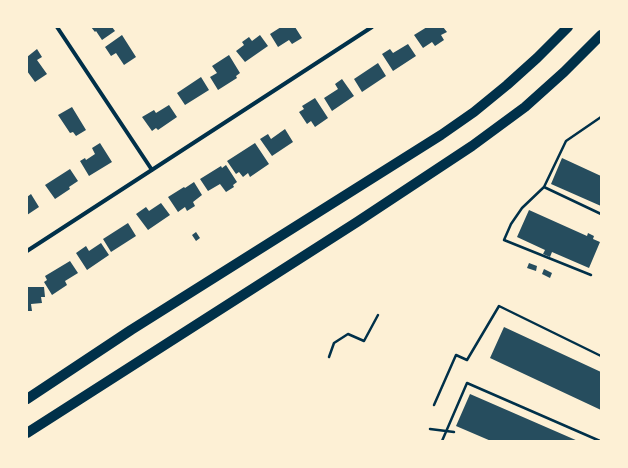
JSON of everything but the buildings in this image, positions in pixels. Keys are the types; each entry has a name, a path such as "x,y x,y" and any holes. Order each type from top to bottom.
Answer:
{"highway":[{"path":"27,399 131,330 448,130 474,112 507,85 568,27"},
{"path":"27,433 357,222 472,146 526,107 601,35"}],"street":[{"path":"57,27 152,170"},
{"path":"27,251 372,27"}],"lane":[{"path":"591,275 504,240 511,224 522,208 544,187 566,141 601,117"},
{"path":"544,187 601,214"},
{"path":"434,405 456,355 467,360 499,306 601,356"},
{"path":"329,358 334,342 348,334 364,341 378,315"},
{"path":"442,441 467,383 600,441"},
{"path":"430,429 454,432"}]}
